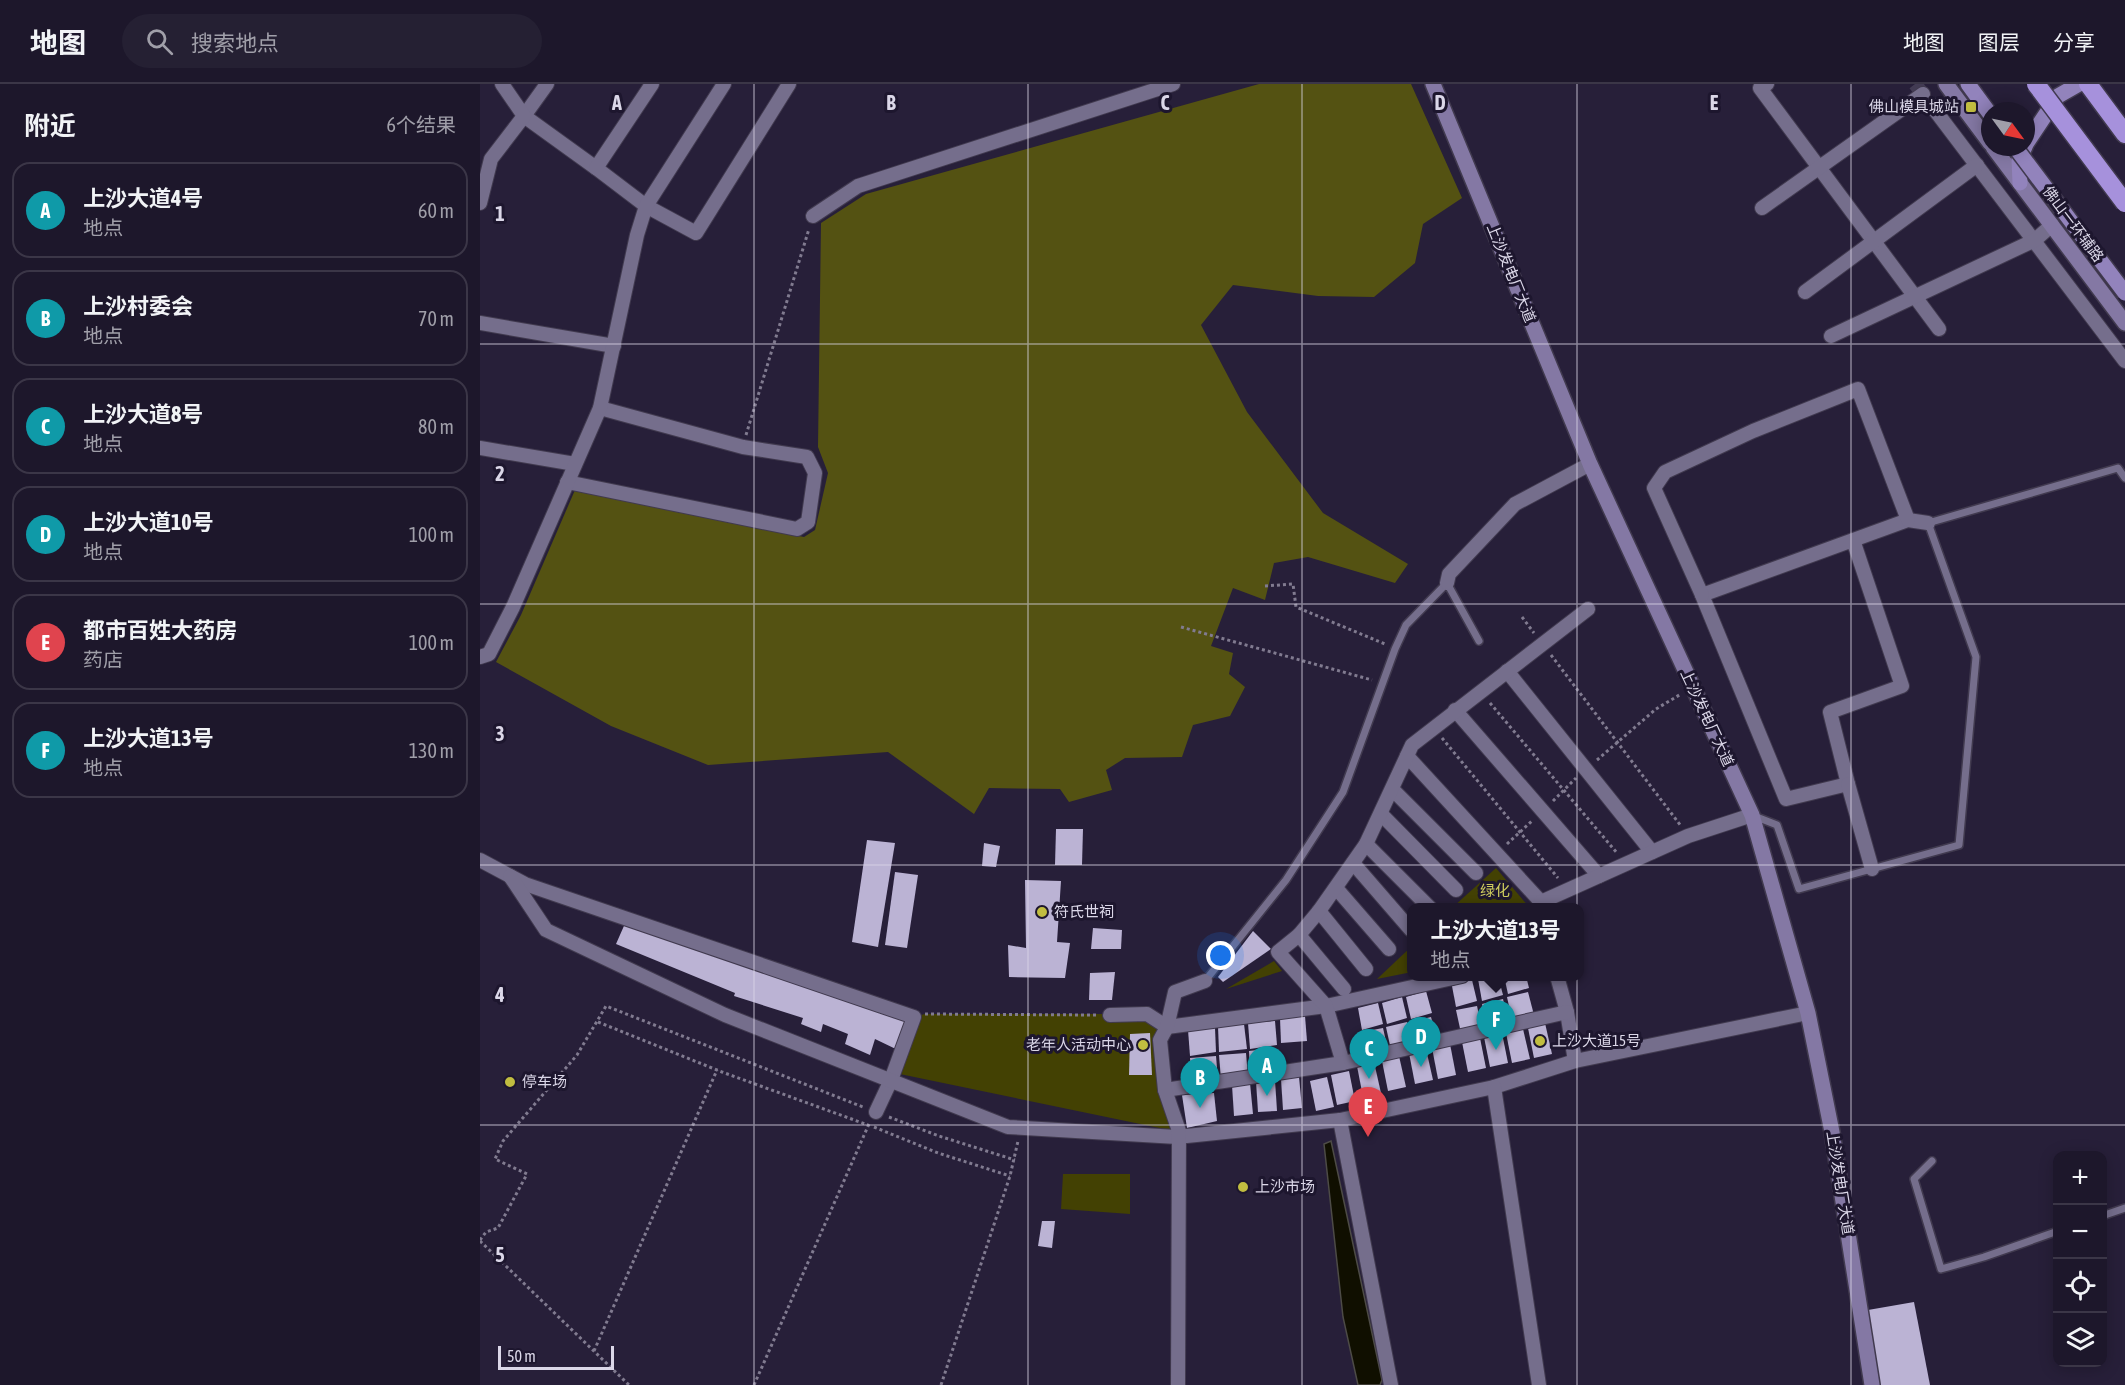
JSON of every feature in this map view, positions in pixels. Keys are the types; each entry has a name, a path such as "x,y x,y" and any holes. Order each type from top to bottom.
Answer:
{"highway":[{"path":"2036,84 2125,202"},
{"path":"2088,84 2125,134"}],"main road":[{"name":"上沙发电厂大道","path":"1433,84 1590,464 1752,815 1808,1013 1832,1132 1872,1385"},
{"path":"1946,84 1981,131"},
{"path":"1968,84 1981,102"},
{"path":"2035,131 2058,96 2079,84"},
{"name":"佛山一环辅路","path":"2000,156 2125,323"},
{"path":"2020,156 2020,183"},
{"name":"佛山一环辅路","path":"2022,156 2125,293"}],"street":[{"path":"502,84 524,116 646,206 696,233 789,84"},
{"path":"480,203 491,159 547,84"},
{"path":"596,168 652,84"},
{"path":"480,657 489,654 513,607 600,408 637,235 646,206 724,84"},
{"path":"813,216 858,186 1173,84"},
{"path":"1767,84 1760,88 1939,329"},
{"path":"1762,208 1820,167 1927,100 2125,361"},
{"path":"1805,292 1977,165"},
{"path":"1832,336 2035,240 2052,225"},
{"path":"480,323 614,346"},
{"path":"1848,784 1786,799 1702,595 1654,488 1665,472 1753,431 1858,389 1908,520"},
{"path":"567,482 796,529 808,522 815,473 807,457 743,447 600,408"},
{"path":"480,448 575,464"},
{"path":"1447,583 1449,574 1515,504 1590,464"},
{"path":"1702,595 1908,520 1928,523"},
{"path":"1853,540 1902,686 1830,712 1872,869"},
{"path":"1343,1063 1326,1006 1278,952 1299,934 1319,911 1366,844 1382,814 1412,745 1588,609"},
{"path":"1508,671 1653,852"},
{"path":"1455,710 1599,876"},
{"path":"1407,756 1539,903"},
{"path":"1393,790 1476,873"},
{"path":"1382,814 1456,890"},
{"path":"1545,903 1568,890 1688,836 1752,815"},
{"path":"1366,844 1425,903"},
{"path":"480,860 536,888 914,1017 891,1080 876,1112"},
{"path":"1353,863 1407,925"},
{"path":"510,876 546,930 725,1015 1008,1126 1020,1128 1177,1137 1340,1120 1494,1087 1575,1061 1808,1013"},
{"path":"1336,888 1389,949"},
{"path":"1319,911 1366,969"},
{"path":"1299,934 1344,989"},
{"path":"1178,1385 1177,1137 1179,1131 1165,1090 1160,1040 1167,1027 1175,992 1205,981"},
{"path":"1110,1015 1147,1014 1167,1027 1326,1006 1439,981"},
{"path":"1558,981 1567,1012 1575,1061"},
{"path":"1165,1090 1343,1063 1567,1012"},
{"path":"1494,1087 1539,1385"},
{"path":"1340,1120 1391,1385"}],"lane":[{"path":"1752,815 1777,825 1799,889 1959,845 1976,657 1928,523 2118,468 2125,478"},
{"path":"1205,981 1286,880 1343,792 1395,649 1406,625 1447,583 1479,641"},
{"path":"1932,1161 1914,1179 1941,1269 2053,1234"},
{"path":"2107,1215 2125,1208"}],"path":[{"path":"743,447 813,216"},
{"path":"1264,586 1293,584 1296,607 1395,649"},
{"path":"1522,617 1688,836"},
{"path":"1181,627 1383,683"},
{"path":"1480,692 1626,864"},
{"path":"1433,727 1568,890"},
{"path":"629,1385 480,1240 486,1232 498,1228 521,1189 527,1174 495,1159 503,1141 577,1055 606,1006 939,1136 1015,1160"},
{"path":"914,1017 925,1014 1110,1015"},
{"path":"598,1022 717,1070 869,1125 938,1153 1010,1176"},
{"path":"594,1351 717,1070"},
{"path":"754,1385 876,1112"},
{"path":"940,1385 1015,1160 1020,1128"}],"green space":[{"name":"绿化","path":"1496,868 1526,903 1457,903"},
{"path":"1407,951 1407,973 1377,979"},
{"path":"1274,961 1282,971 1226,989"},
{"path":"925,1014 1147,1014 1167,1027 1160,1040 1174,1131 895,1073 914,1017"},
{"path":"1063,1174 1130,1174 1130,1214 1061,1209"}],"shaded area":[{"path":"1259,84 1411,84 1462,198 1423,224 1415,263 1374,297 1318,296 1233,285 1201,325 1247,412 1323,513 1408,564 1395,583 1308,557 1274,563 1265,600 1233,588 1211,646 1233,653 1229,674 1245,687 1230,716 1193,725 1182,757 1125,758 1106,770 1112,790 1069,802 1060,789 989,788 974,814 888,752 708,765 611,726 496,662 521,615 575,490 804,537 815,530 828,473 818,447 821,223 866,194"},
{"path":"1331,1141 1382,1380 1380,1385 1358,1385 1343,1317 1324,1144"}],"building":[{"path":"1056,829 1083,829 1082,865 1055,865"},
{"path":"867,840 895,843 878,947 852,942"},
{"path":"984,843 1000,846 996,867 982,866"},
{"path":"895,872 918,875 907,948 885,945"},
{"name":"符氏世祠","path":"1025,880 1061,881 1057,942 1070,943 1065,978 1009,977 1008,945 1026,948"},
{"path":"627,919 914,1017 902,1052 875,1039 870,1055 845,1044 848,1034 823,1024 821,1032 801,1024 803,1018 734,996 735,993 616,944"},
{"path":"1093,928 1122,930 1121,949 1091,949"},
{"path":"1253,931 1271,949 1223,982 1218,977"},
{"path":"1115,972 1112,1000 1089,1000 1090,973"},
{"path":"1472,981 1477,1001 1456,1007 1452,986"},
{"path":"1478,981 1499,981 1503,995 1482,1001"},
{"path":"1505,981 1527,981 1529,988 1508,994"},
{"path":"1426,991 1432,1013 1411,1019 1406,997"},
{"path":"1528,992 1534,1015 1512,1020 1507,997"},
{"path":"1402,997 1407,1018 1387,1024 1382,1003"},
{"path":"1503,999 1508,1021 1487,1027 1482,1004"},
{"path":"1378,1003 1383,1024 1362,1030 1358,1008"},
{"path":"1477,1006 1482,1028 1461,1033 1456,1010"},
{"path":"1305,1016 1307,1041 1281,1043 1280,1018"},
{"path":"1431,1017 1437,1039 1415,1045 1410,1022"},
{"path":"1275,1021 1277,1045 1250,1049 1248,1023"},
{"path":"1407,1022 1413,1045 1391,1050 1386,1027"},
{"name":"上沙大道15号","path":"1545,1023 1552,1054 1534,1058 1528,1028"},
{"path":"1244,1024 1247,1049 1219,1052 1218,1026"},
{"path":"1215,1028 1216,1052 1190,1056 1188,1030"},
{"path":"1383,1028 1388,1050 1366,1055 1362,1032"},
{"path":"1523,1029 1530,1059 1512,1063 1506,1033"},
{"name":"老年人活动中心","path":"1150,1033 1152,1075 1129,1075 1130,1034"},
{"path":"1502,1033 1508,1063 1490,1067 1484,1037"},
{"path":"1480,1038 1486,1068 1468,1072 1462,1042"},
{"path":"1450,1044 1456,1075 1438,1079 1432,1048"},
{"path":"1275,1048 1277,1072 1250,1076 1249,1051"},
{"path":"1426,1049 1433,1080 1415,1084 1409,1053"},
{"path":"1246,1053 1248,1077 1221,1080 1219,1055"},
{"path":"1216,1056 1218,1080 1192,1083 1190,1058"},
{"path":"1399,1056 1406,1087 1388,1091 1382,1061"},
{"path":"1374,1062 1381,1093 1363,1097 1357,1066"},
{"path":"1349,1071 1355,1101 1337,1105 1331,1075"},
{"path":"1299,1077 1302,1108 1283,1110 1281,1079"},
{"path":"1327,1077 1334,1107 1316,1111 1310,1081"},
{"path":"1275,1080 1277,1111 1258,1112 1256,1081"},
{"path":"1250,1083 1253,1114 1234,1116 1232,1085"},
{"path":"1214,1093 1217,1121 1187,1128 1182,1095"},
{"path":"1042,1221 1055,1221 1052,1248 1038,1246"},
{"path":"1914,1302 1930,1385 1877,1385 1868,1310"}],"tunnel":[{"path":"1915,84 1930,103"}],"place":[{"name":"佛山模具城站","path":"1971,107"},
{"name":"符氏世祠","path":"1042,912"},
{"name":"上沙大道15号","path":"1540,1041"},
{"name":"老年人活动中心","path":"1143,1045"},
{"name":"上沙大道13号","path":"1496,1050"},
{"name":"上沙大道10号","path":"1421,1067"},
{"name":"上沙大道8号","path":"1369,1079"},
{"name":"停车场","path":"510,1082"},
{"name":"上沙大道4号","path":"1267,1096"},
{"name":"上沙村委会","path":"1200,1108"},
{"name":"都市百姓大药房","path":"1368,1137"},
{"name":"上沙市场","path":"1243,1187"}]}
